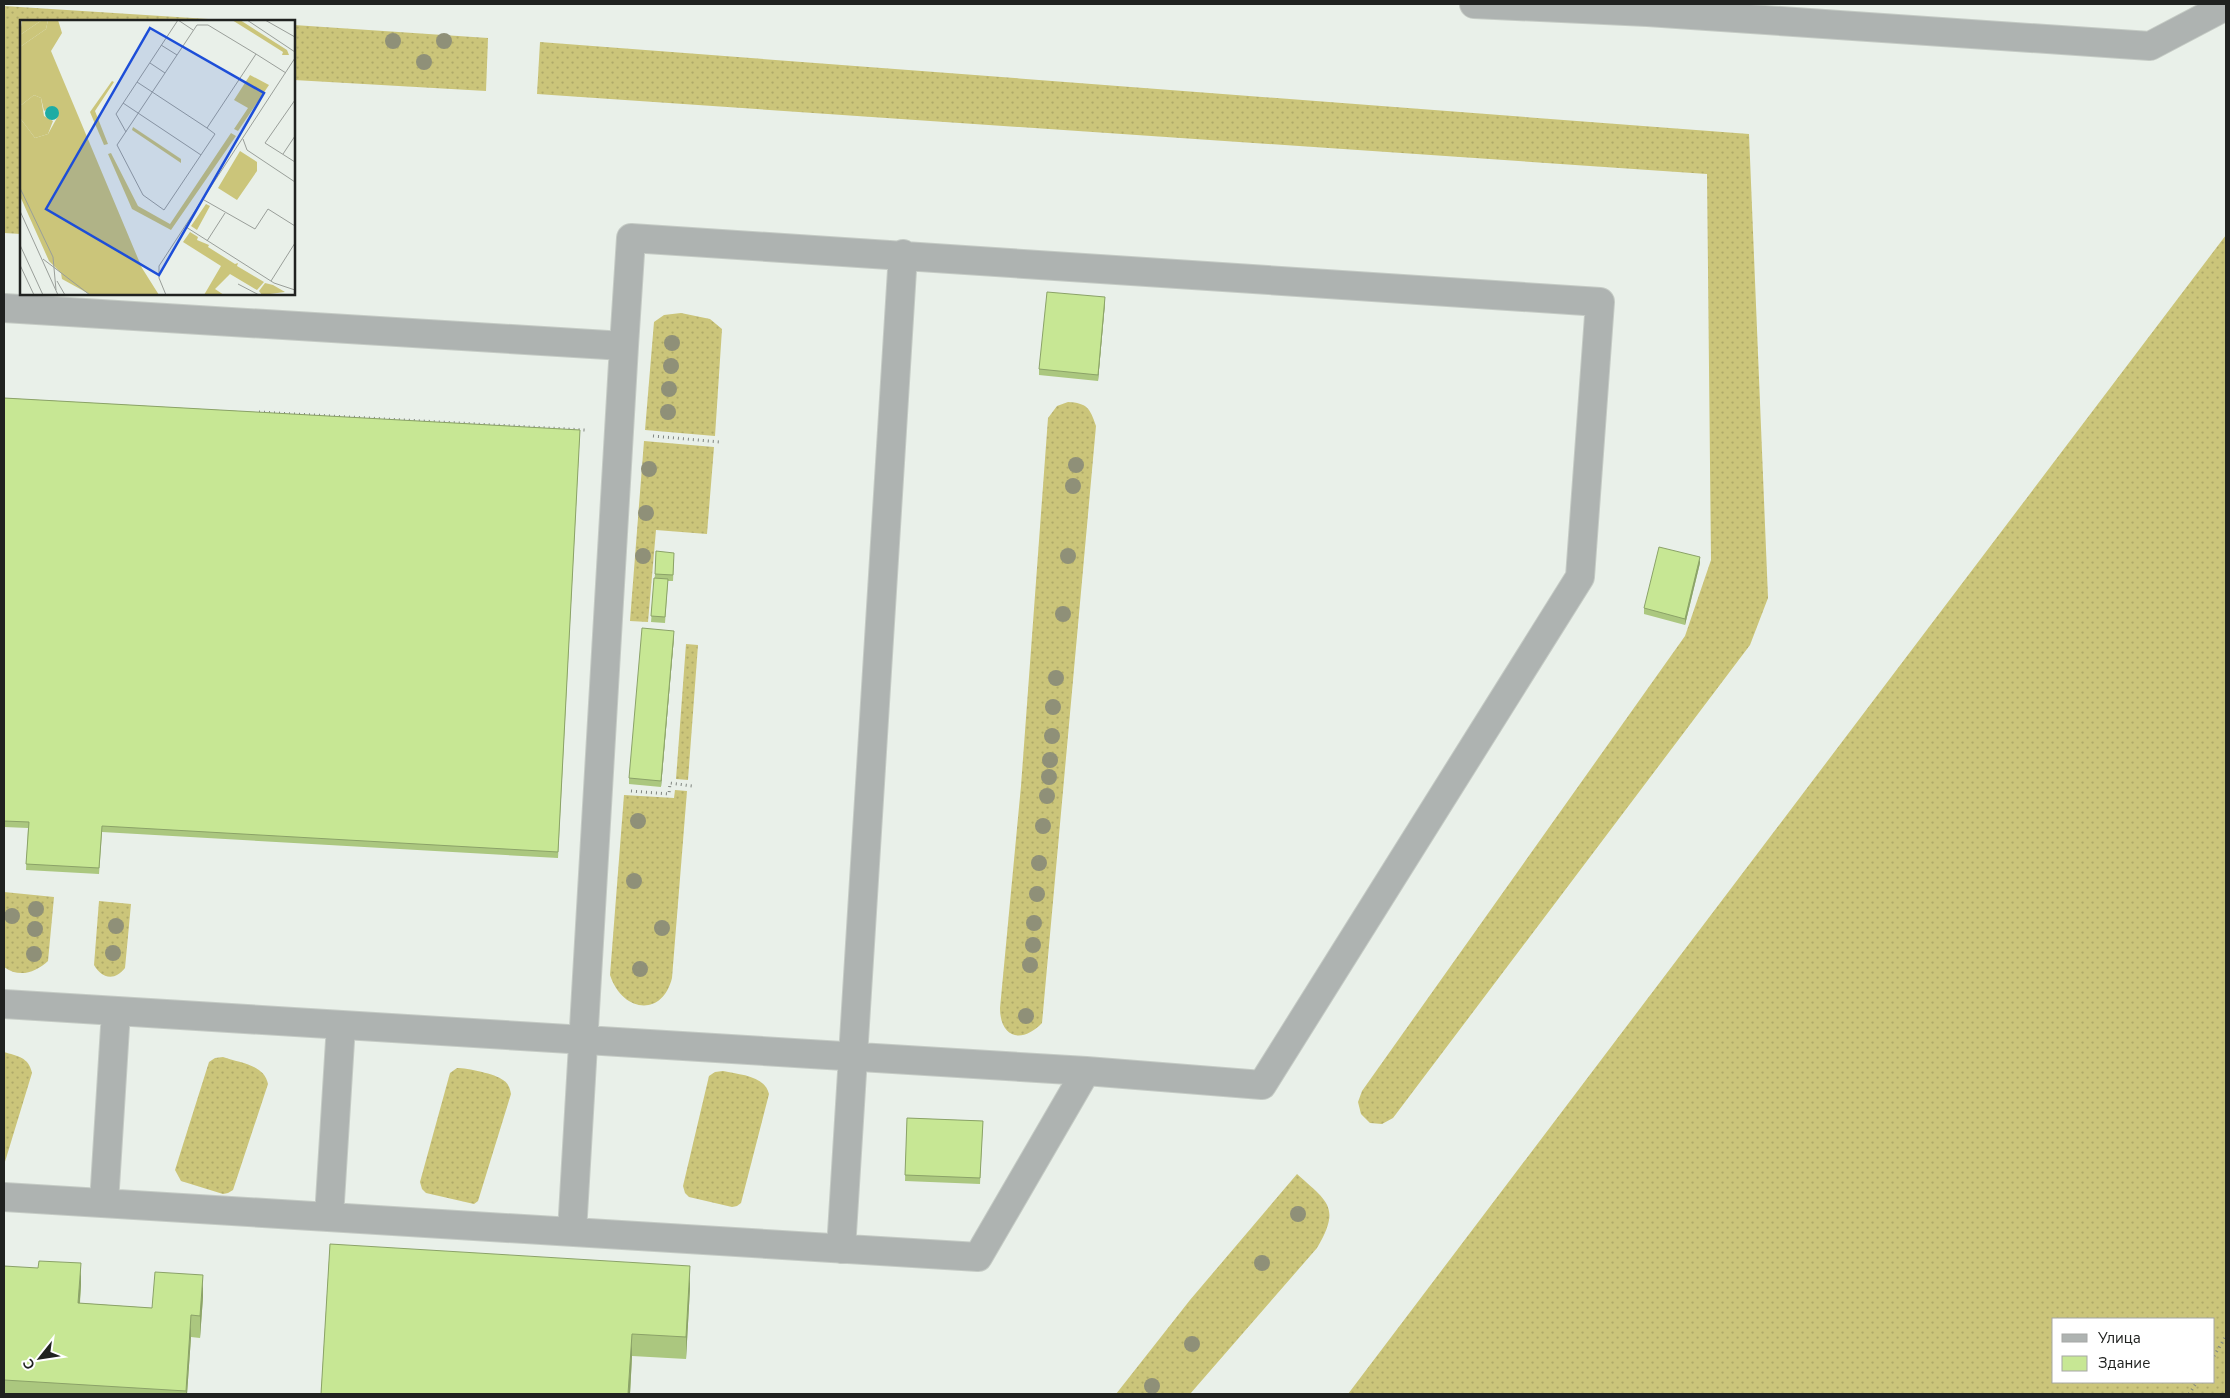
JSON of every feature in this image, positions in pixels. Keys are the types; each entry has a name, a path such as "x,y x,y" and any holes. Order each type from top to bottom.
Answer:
{"lane":[{"path":"1474,4 1647,8 2150,46 2226,6"},
{"path":"4,1004 583,1040 853,1057 1086,1071 1262,1085 1580,577 1600,302 903,254 631,238 624,346 583,1040 572,1232"},
{"path":"841,1249 903,254"},
{"path":"4,308 624,346"},
{"path":"104,1203 116,1011"},
{"path":"329,1217 341,1025"},
{"path":"4,1197 978,1257 1086,1071"}],"path":[{"path":"252,412 619,433 720,442"},
{"path":"624,790 669,794 670,783 692,786"},
{"path":"2215,1354 2226,1336"},
{"path":"2189,1394 2196,1383"}],"shaded area":[{"path":"4,6 229,20 20,20 20,234 4,233"},
{"path":"295,25 488,38 486,91 295,80"},
{"path":"540,42 1749,134 1768,598 1750,645 1393,1118 1382,1124 1370,1123 1361,1114 1358,1102 1362,1091 1685,636 1711,560 1707,174 537,94"},
{"path":"2226,235 2226,1394 1348,1394"},
{"path":"681,313 710,319 722,329 715,436 645,430 654,322 664,315"},
{"path":"1068,402 1084,405 1090,411 1096,426 1042,1023 1027,1034 1014,1035 1004,1026 1000,1008 1021,786 1048,418 1057,406"},
{"path":"644,441 714,447 707,534 656,530 648,622 630,621"},
{"path":"686,644 698,645 688,780 676,779"},
{"path":"675,790 687,791 672,978 667,991 660,1000 642,1005 632,1003 623,997 610,975 624,795 674,798"},
{"path":"4,892 54,897 48,961 38,969 27,973 15,972 4,967"},
{"path":"99,901 131,904 125,968 117,975 109,977 97,970 94,965"},
{"path":"4,1052 25,1060 32,1073 4,1165"},
{"path":"223,1057 256,1068 266,1077 268,1084 233,1190 223,1194 181,1181 175,1170 209,1062 215,1058"},
{"path":"457,1068 481,1072 499,1078 505,1081 511,1094 478,1201 474,1204 426,1193 422,1189 420,1182 450,1073"},
{"path":"723,1071 757,1079 769,1094 741,1203 732,1207 689,1197 685,1193 683,1186 709,1076 715,1072"},
{"path":"1297,1174 1317,1192 1328,1206 1328,1223 1317,1248 1190,1394 1116,1394 1190,1300"}],"building":[{"path":"1047,292 1105,297 1098,375 1039,369"},
{"path":"4,398 580,430 558,852 102,826 99,868 26,864 29,822 4,821"},
{"path":"1659,547 1700,557 1685,619 1644,608"},
{"path":"656,551 674,553 673,575 655,574"},
{"path":"654,578 668,579 665,617 651,616"},
{"path":"642,628 674,631 661,781 629,778"},
{"path":"907,1118 983,1121 980,1178 905,1175"},
{"path":"330,1244 690,1266 686,1337 632,1334 628,1394 321,1394"},
{"path":"39,1261 81,1263 78,1303 152,1308 155,1272 203,1275 200,1316 191,1315 186,1391 4,1380 4,1266 38,1268"}]}
